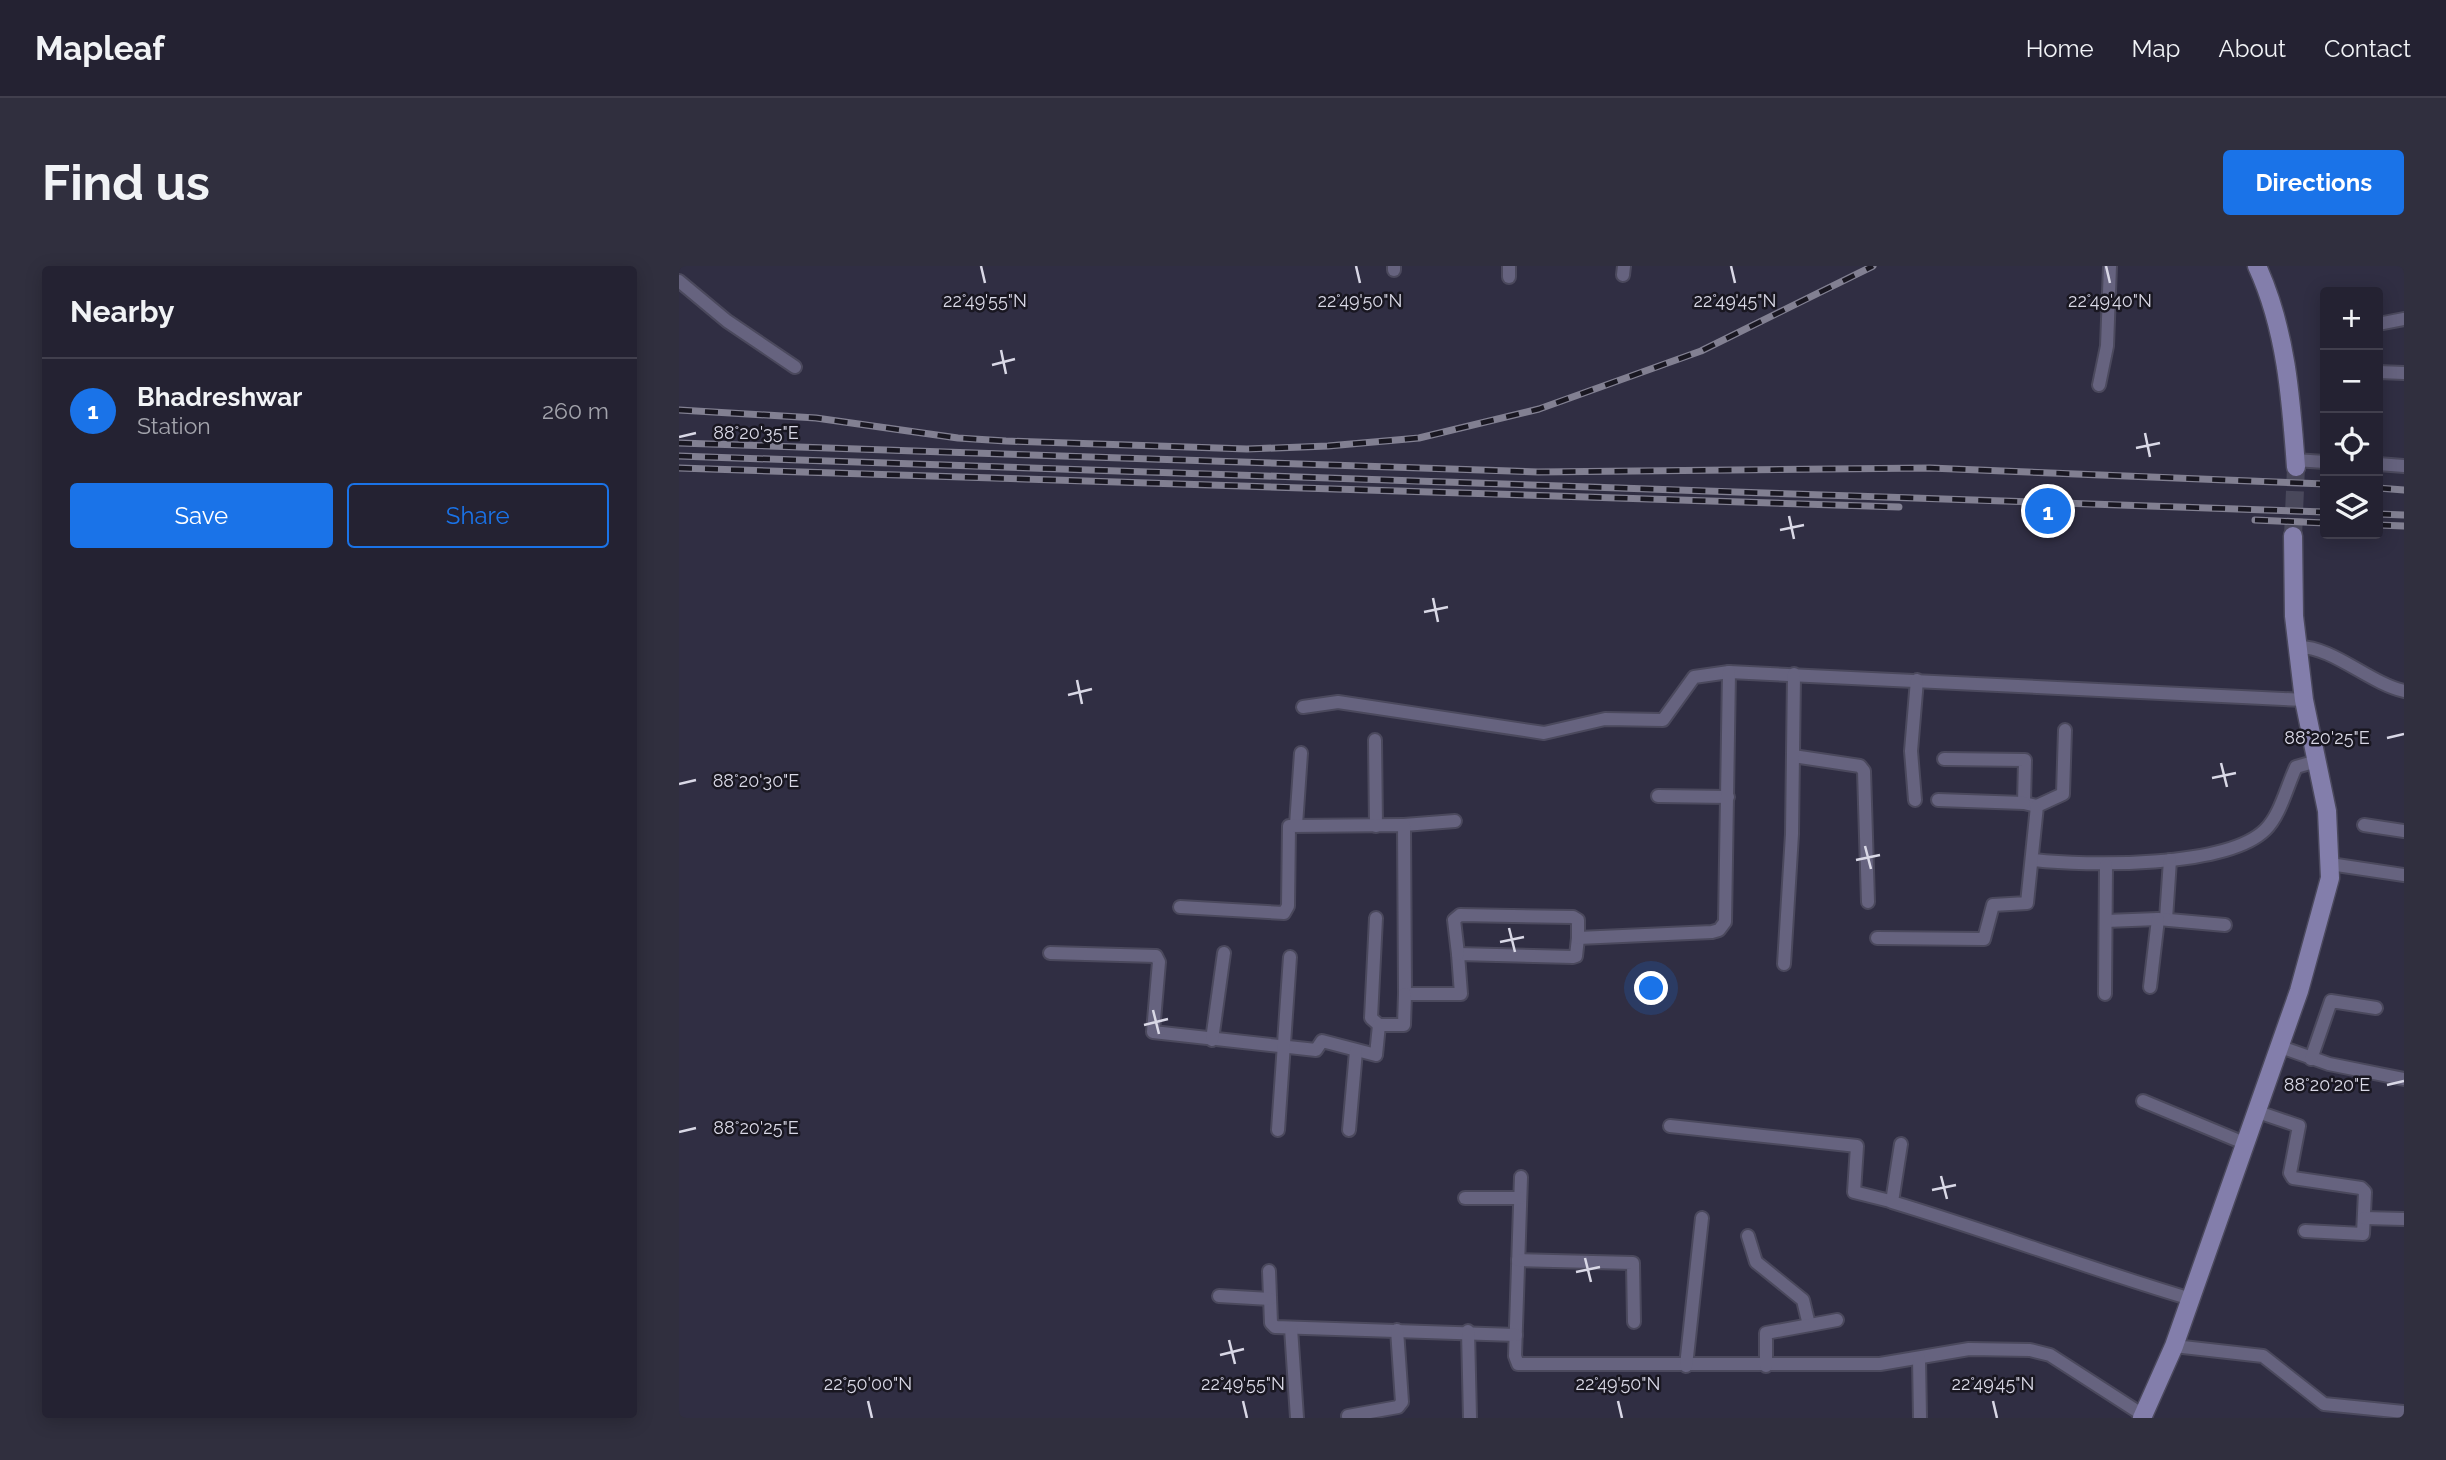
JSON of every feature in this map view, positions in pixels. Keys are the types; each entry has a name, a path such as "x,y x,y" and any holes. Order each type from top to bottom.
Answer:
{"street":[{"path":"2099,386 2109,324 2110,266"},
{"path":"2257,266 2270,294 2280,331 2296,463 2320,462"},
{"path":"679,282 727,321 795,367"},
{"path":"2383,323 2404,319"},
{"path":"2383,372 2404,373"},
{"path":"2383,464 2404,466"},
{"path":"1521,1177 1515,1356 1518,1364 1880,1364 1969,1349 2041,1351 2143,1416 2176,1342 2325,905 2330,864 2327,811 2304,700 2291,578 2293,536"},
{"path":"2298,647 2315,648 2386,687 2404,691"},
{"path":"1303,707 1338,702 1551,733 1605,719 1663,720 1695,677 1729,672 2304,700"},
{"path":"1578,938 1719,930 1725,922 1729,672"},
{"path":"1784,964 1789,922 1794,674"},
{"path":"1915,800 1911,751 1917,680"},
{"path":"1938,800 2024,803 2038,806 2063,794 2065,730"},
{"path":"1375,740 1376,826"},
{"path":"1296,825 1301,753"},
{"path":"1793,755 1860,766 1864,771 1868,902"},
{"path":"1944,759 2025,760 2024,803"},
{"path":"2034,860 2106,865 2170,860 2227,848 2254,838 2270,823 2296,767 2316,761"},
{"path":"1658,796 1728,797"},
{"path":"1877,938 1984,939 1993,905 2025,904 2028,900 2038,806"},
{"path":"1180,906 1284,914 1288,906 1288,828 1296,825 1376,826 1455,821"},
{"path":"1376,918 1371,1018 1379,1025 1403,1026 1404,825"},
{"path":"2364,825 2404,831"},
{"path":"2150,987 2170,860"},
{"path":"2330,864 2404,875"},
{"path":"2105,994 2106,865"},
{"path":"1405,994 1461,993 1454,920 1459,915 1573,917 1578,920 1576,956 1573,957 1458,954"},
{"path":"2106,921 2162,919 2225,925"},
{"path":"1050,953 1156,956 1159,962 1153,1032 1283,1049 1316,1050 1323,1041 1376,1055 1379,1025"},
{"path":"1212,1040 1224,953"},
{"path":"1278,1130 1290,957"},
{"path":"2311,1059 2331,1000 2376,1008"},
{"path":"2279,1046 2311,1059 2404,1079"},
{"path":"1349,1130 1356,1051"},
{"path":"2143,1101 2244,1143"},
{"path":"2255,1111 2299,1126 2290,1173 2293,1178 2361,1188 2365,1192 2362,1234 2305,1231"},
{"path":"1670,1126 1857,1146 1854,1192 1890,1201 2088,1269 2191,1299"},
{"path":"1890,1201 1901,1144"},
{"path":"1465,1198 1520,1198"},
{"path":"1686,1366 1702,1218"},
{"path":"2364,1218 2404,1219"},
{"path":"1748,1236 1756,1262 1803,1300 1809,1325"},
{"path":"1518,1260 1633,1263 1634,1322"},
{"path":"1269,1271 1272,1326 1468,1331 1516,1335"},
{"path":"1219,1296 1270,1299"},
{"path":"1766,1366 1766,1333 1837,1320"},
{"path":"1291,1328 1297,1418"},
{"path":"1349,1416 1398,1407 1402,1402 1397,1330"},
{"path":"1468,1331 1470,1418"},
{"path":"2176,1342 2263,1356 2324,1404 2404,1412"},
{"path":"1919,1358 1920,1418"}],"tunnel":[{"path":"2293,536 2296,467"}],"railway":[{"path":"679,410 816,418 958,438 1006,441 1247,449 1328,446 1419,438 1539,409 1701,351 1873,266"},
{"path":"679,443 1538,472 1930,468 2320,484"},
{"path":"679,456 2320,512"},
{"path":"679,468 1899,507"},
{"path":"2383,488 2404,490"},
{"path":"2383,514 2404,515"},
{"path":"2255,520 2320,523"},
{"path":"2383,525 2404,526"}],"place":[{"name":"Bhadreshwar","path":"2048,511"}]}
